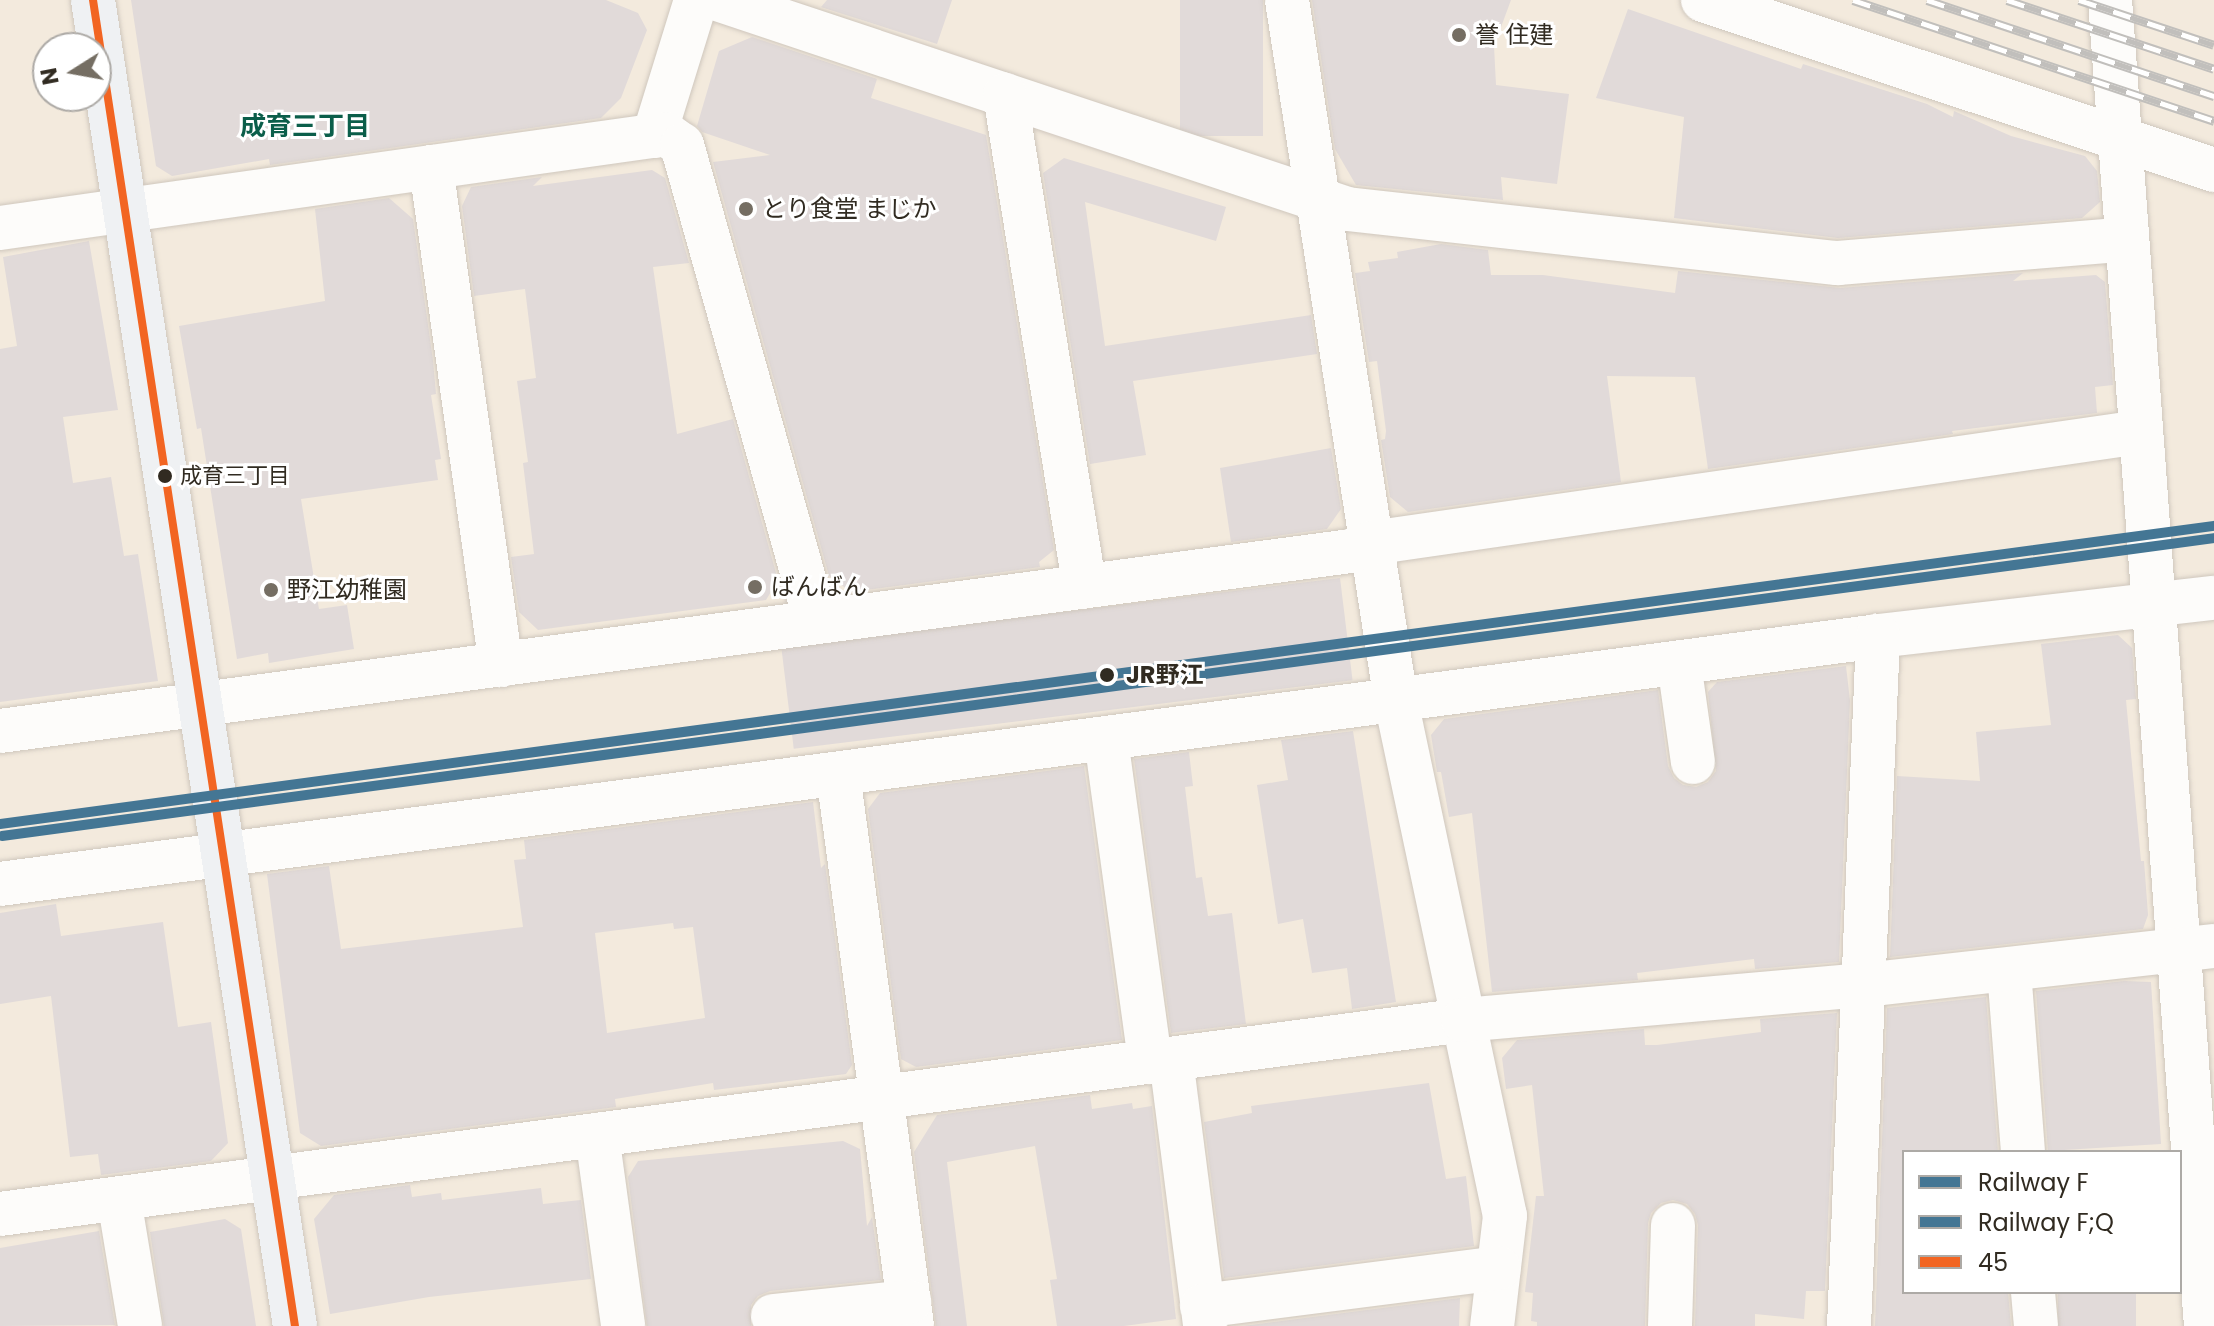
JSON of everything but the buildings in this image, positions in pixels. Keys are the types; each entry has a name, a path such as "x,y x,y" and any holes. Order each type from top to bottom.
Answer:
{"main road":[{"path":"93,0 295,1326"}],"street":[{"path":"660,135 696,0"},
{"path":"720,0 1347,209 1838,263 2127,239"},
{"path":"1287,0 1396,701 1505,1216 1492,1326"},
{"path":"1703,0 2214,170"},
{"path":"2110,0 2153,605 2196,949 2206,1326"},
{"path":"1005,95 1085,587"},
{"path":"0,228 660,135 682,145 816,622"},
{"path":"431,167 501,665"},
{"path":"0,731 1351,551 1371,543 2140,432"},
{"path":"0,884 1878,636 2214,598"},
{"path":"1849,1326 1878,636"},
{"path":"1679,663 1693,762"},
{"path":"1106,739 1204,1316 1499,1268"},
{"path":"773,1316 910,1314 838,774"},
{"path":"0,1214 1463,1020 1865,985 2196,949"},
{"path":"2009,970 2023,1150"},
{"path":"597,1135 623,1326"},
{"path":"119,1199 140,1326"},
{"path":"1670,1326 1673,1225"},
{"path":"2033,1294 2036,1326"}],"railway":[{"path":"1853,0 2214,121"},
{"path":"1927,0 2214,96"},
{"path":"2007,0 2214,69"},
{"path":"2079,0 2214,45"}],"rail line":[{"name":"F","path":"0,824 2214,526"},
{"name":"F;Q","path":"2,836 2214,538"}],"transit line":[{"name":"45","path":"93,0 295,1326"}],"place":[{"name":"誉 住建","path":"1459,35"},
{"name":"とり食堂 まじか","path":"746,209"},
{"name":"成育三丁目","path":"165,476"},
{"name":"ばんばん","path":"755,587"},
{"name":"野江幼稚園","path":"271,590"},
{"name":"JR野江","path":"1107,675"}],"district":[{"name":"成育三丁目","path":"305,127"}]}
